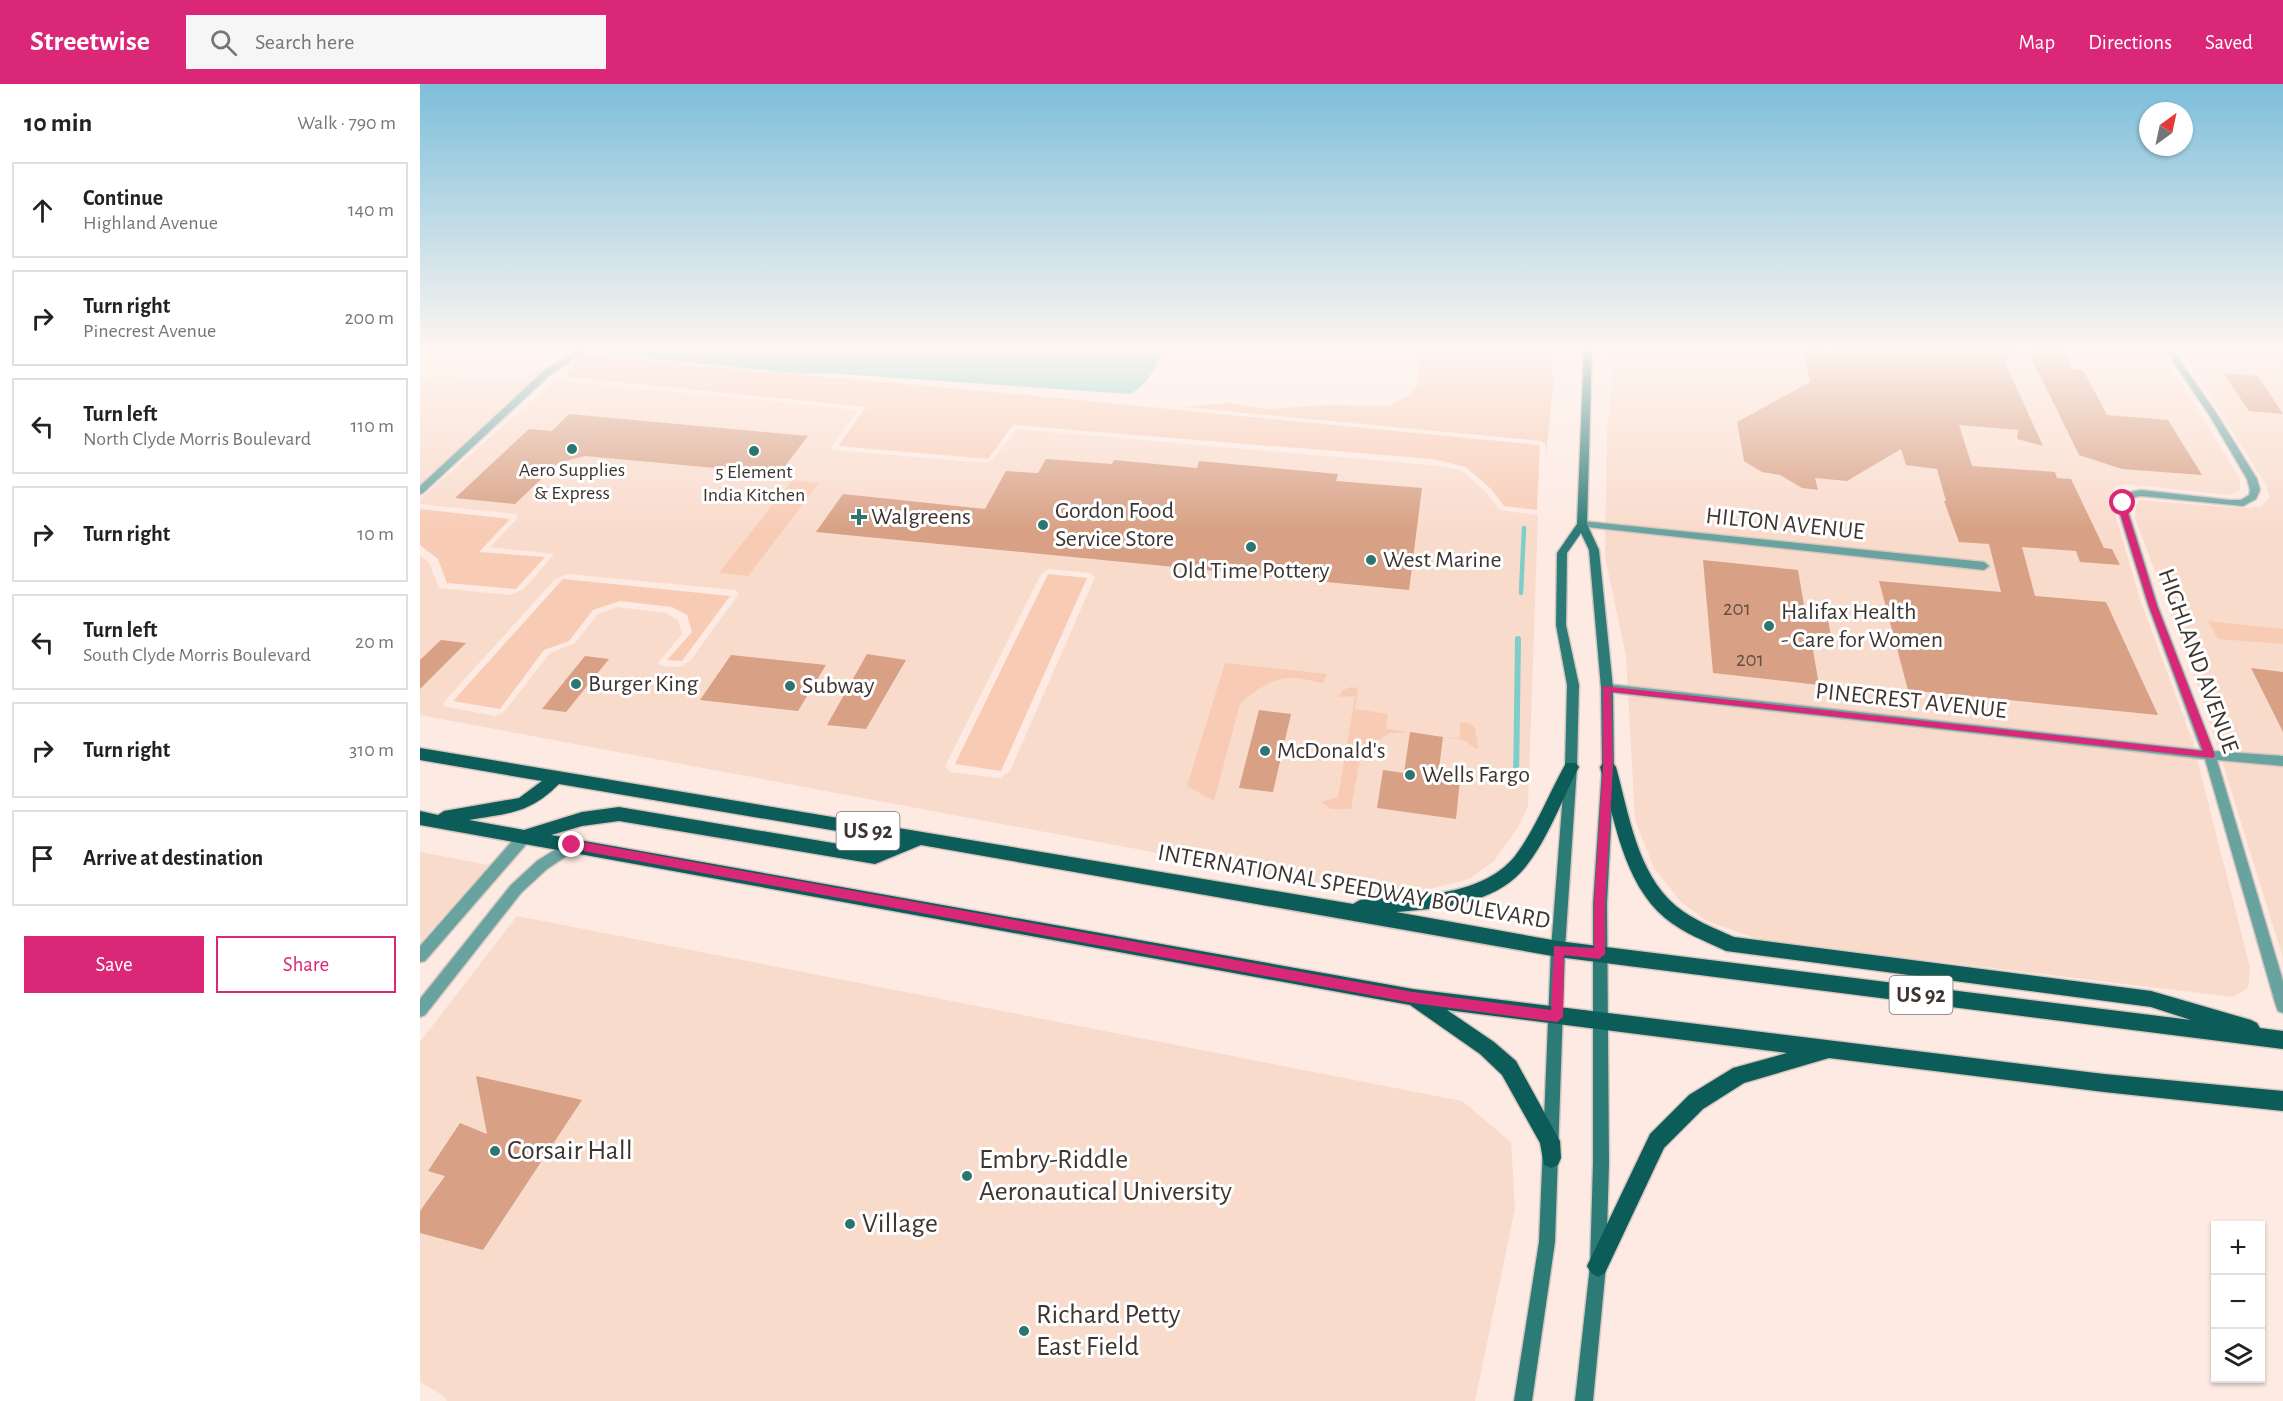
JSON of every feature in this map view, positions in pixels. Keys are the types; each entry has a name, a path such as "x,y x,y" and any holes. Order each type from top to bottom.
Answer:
{"main road":[{"path":"1584,1401 1598,1266 1600,904 1608,767 1607,688 1594,550 1582,524 1586,408"},
{"path":"1523,1401 1546,1242 1558,950 1571,767 1573,685 1561,625 1562,553 1582,524"},
{"name":"INTERNATIONAL SPEEDWAY BOULEVARD","path":"420,754 1343,910 1558,950 2283,1039"},
{"path":"1343,910 1458,897 1490,888 1520,862 1571,767"},
{"path":"1608,767 1641,876 1665,907 1683,920 1732,945 2151,999 2283,1039"},
{"path":"426,819 522,804 539,794 556,777"},
{"path":"525,836 582,819 619,814 875,857 919,839"},
{"path":"426,819 1413,997 1557,1017 2104,1083 2283,1101"},
{"path":"1413,997 1487,1048 1509,1068 1550,1141 1551,1158"},
{"path":"1598,1266 1657,1141 1696,1102 1740,1075 1830,1050"}],"street":[{"path":"420,491 509,408"},
{"name":"HIGHLAND AVENUE","path":"2209,408 2253,479 2255,490 2253,497 2243,503 2141,493 2127,495 2123,503 2124,513 2153,606 2210,755 2283,1006"},
{"name":"HILTON AVENUE","path":"1582,524 1984,566"},
{"name":"PINECREST AVENUE","path":"1607,688 2210,755"},
{"path":"2210,755 2283,761"},
{"path":"420,956 525,836"},
{"path":"420,1010 516,889 542,865 572,845"}],"shaded area":[{"path":"420,408 508,408 420,485"},
{"path":"523,408 858,410 831,449 987,463 994,459 1016,429 1442,466 1462,471 1485,491 1499,510 1538,515 1528,806 1519,826 1494,861 1469,879 1429,889 1382,895 420,715 420,555 429,563 439,588 510,595 524,589 554,554 490,547 517,519 517,514 420,504 420,499","holes":["1049,569 1090,573 1095,577 1010,771 1000,778 950,772 945,766 1041,574","568,574 735,590 739,594 690,661 680,667 662,666 658,663 682,634 678,620 666,613 617,607 598,614 575,643 550,653 504,712 495,716 443,706 443,703 555,579"]},
{"path":"865,408 1164,408 1540,445 1537,510 1504,506 1491,489 1466,467 1433,459 1013,425 988,459 838,446"},
{"path":"1197,408 1551,408 1546,457 1546,444 1541,441"},
{"path":"1609,408 2196,408 2240,478 2240,490 2230,495 2126,484 2115,487 2110,497 2141,602 2193,742 2250,968 2248,988 2233,997 1761,940 1707,921 1680,901 1654,868 1635,820 1626,656 1605,557 1607,430"},
{"path":"2217,408 2283,408 2283,958 2205,706 2135,518 2136,506 2140,500 2239,508 2260,507 2270,497 2265,483"},
{"path":"792,480 819,483 748,576 719,573"},
{"path":"420,509 510,519 479,552 545,557 516,589 447,583 438,559 420,545"},
{"path":"1048,574 1087,578 1001,771 955,764"},
{"path":"563,579 730,596 682,661 667,660 692,632 687,615 672,607 620,601 593,610 569,641 544,650 500,709 453,701"},
{"path":"2208,621 2283,629 2283,644 2218,639"},
{"path":"1225,663 1327,674 1323,683 1294,678 1277,680 1257,690 1240,704 1214,801 1187,786"},
{"path":"1351,687 1358,688 1355,709 1388,714 1386,729 1410,732 1390,733 1362,749 1351,809 1331,809 1321,802 1338,797 1355,696 1339,697 1342,690"},
{"path":"1460,722 1470,723 1475,728 1478,747 1476,749 1464,740 1443,737 1460,738"},
{"path":"420,852 489,865 420,943"},
{"name":"Embry-Riddle Aeronautical University","path":"517,916 1462,1101 1511,1142 1515,1209 1475,1401 447,1401 444,1396 420,1382 420,1042"}],"building":[{"path":"1762,408 2026,408 2043,446 2017,439 2018,430 1959,425 1972,466 2055,472 2057,478 2071,479 2104,548 2112,549 2120,565 2080,562 2076,551 2022,547 2035,596 2106,602 2158,715 1908,690 1879,581 2001,592 1989,544 1959,542 1944,501 1946,501 1937,469 1906,465 1901,449 1847,481 1815,478 1818,490 1802,488 1780,475 1762,472 1744,461 1737,422"},
{"path":"2056,408 2104,408 2107,415 2168,420 2202,475 2122,469 2079,455"},
{"path":"2247,408 2279,408 2283,414 2249,411"},
{"path":"569,414 808,436 779,474 585,456 558,463 515,504 455,498 529,429 552,431"},
{"path":"1046,459 1112,464 1114,460 1197,468 1199,461 1338,474 1336,481 1422,488 1409,590 816,532 843,494 985,509 1006,471 1038,473"},
{"name":"Halifax Health - Care for Women","path":"1703,560 1798,570 1806,617 1828,619 1831,636 1810,633 1819,685 1713,673"},
{"path":"441,640 466,643 420,689 420,660"},
{"path":"867,654 906,660 866,729 827,725"},
{"path":"731,655 826,665 798,711 700,700"},
{"name":"Burger King","path":"585,656 609,659 566,712 542,709"},
{"path":"2251,668 2283,672 2283,732"},
{"name":"McDonald's","path":"1259,710 1291,714 1273,792 1239,788"},
{"name":"Wells Fargo","path":"1410,732 1443,737 1438,777 1460,780 1456,819 1377,808 1383,770 1404,773"},
{"name":"Corsair Hall","path":"476,1076 582,1100 483,1250 420,1233 420,1211 445,1176 428,1171 460,1123 487,1134"}],"waterway":[{"path":"1521,593 1524,528"},
{"path":"1516,782 1518,639"}],"place":[{"name":"Aero Supplies & Express","path":"572,449"},
{"name":"5 Element India Kitchen","path":"754,451"},
{"name":"Walgreens","path":"859,517"},
{"name":"Gordon Food Service Store","path":"1043,525"},
{"name":"Old Time Pottery","path":"1251,547"},
{"name":"West Marine","path":"1371,560"},
{"name":"Halifax Health - Care for Women","path":"1769,626"},
{"name":"Burger King","path":"576,684"},
{"name":"Subway","path":"790,686"},
{"name":"McDonald's","path":"1265,751"},
{"name":"Wells Fargo","path":"1410,775"},
{"name":"Corsair Hall","path":"495,1151"},
{"name":"Embry-Riddle Aeronautical University","path":"967,1176"},
{"name":"Village","path":"850,1224"},
{"name":"Richard Petty East Field","path":"1024,1331"}],"route":[{"path":"572,845 1413,997 1557,1017 1558,950 1599,954 1608,767 1607,688 2210,755 2153,606 2124,513 2123,503"}]}
